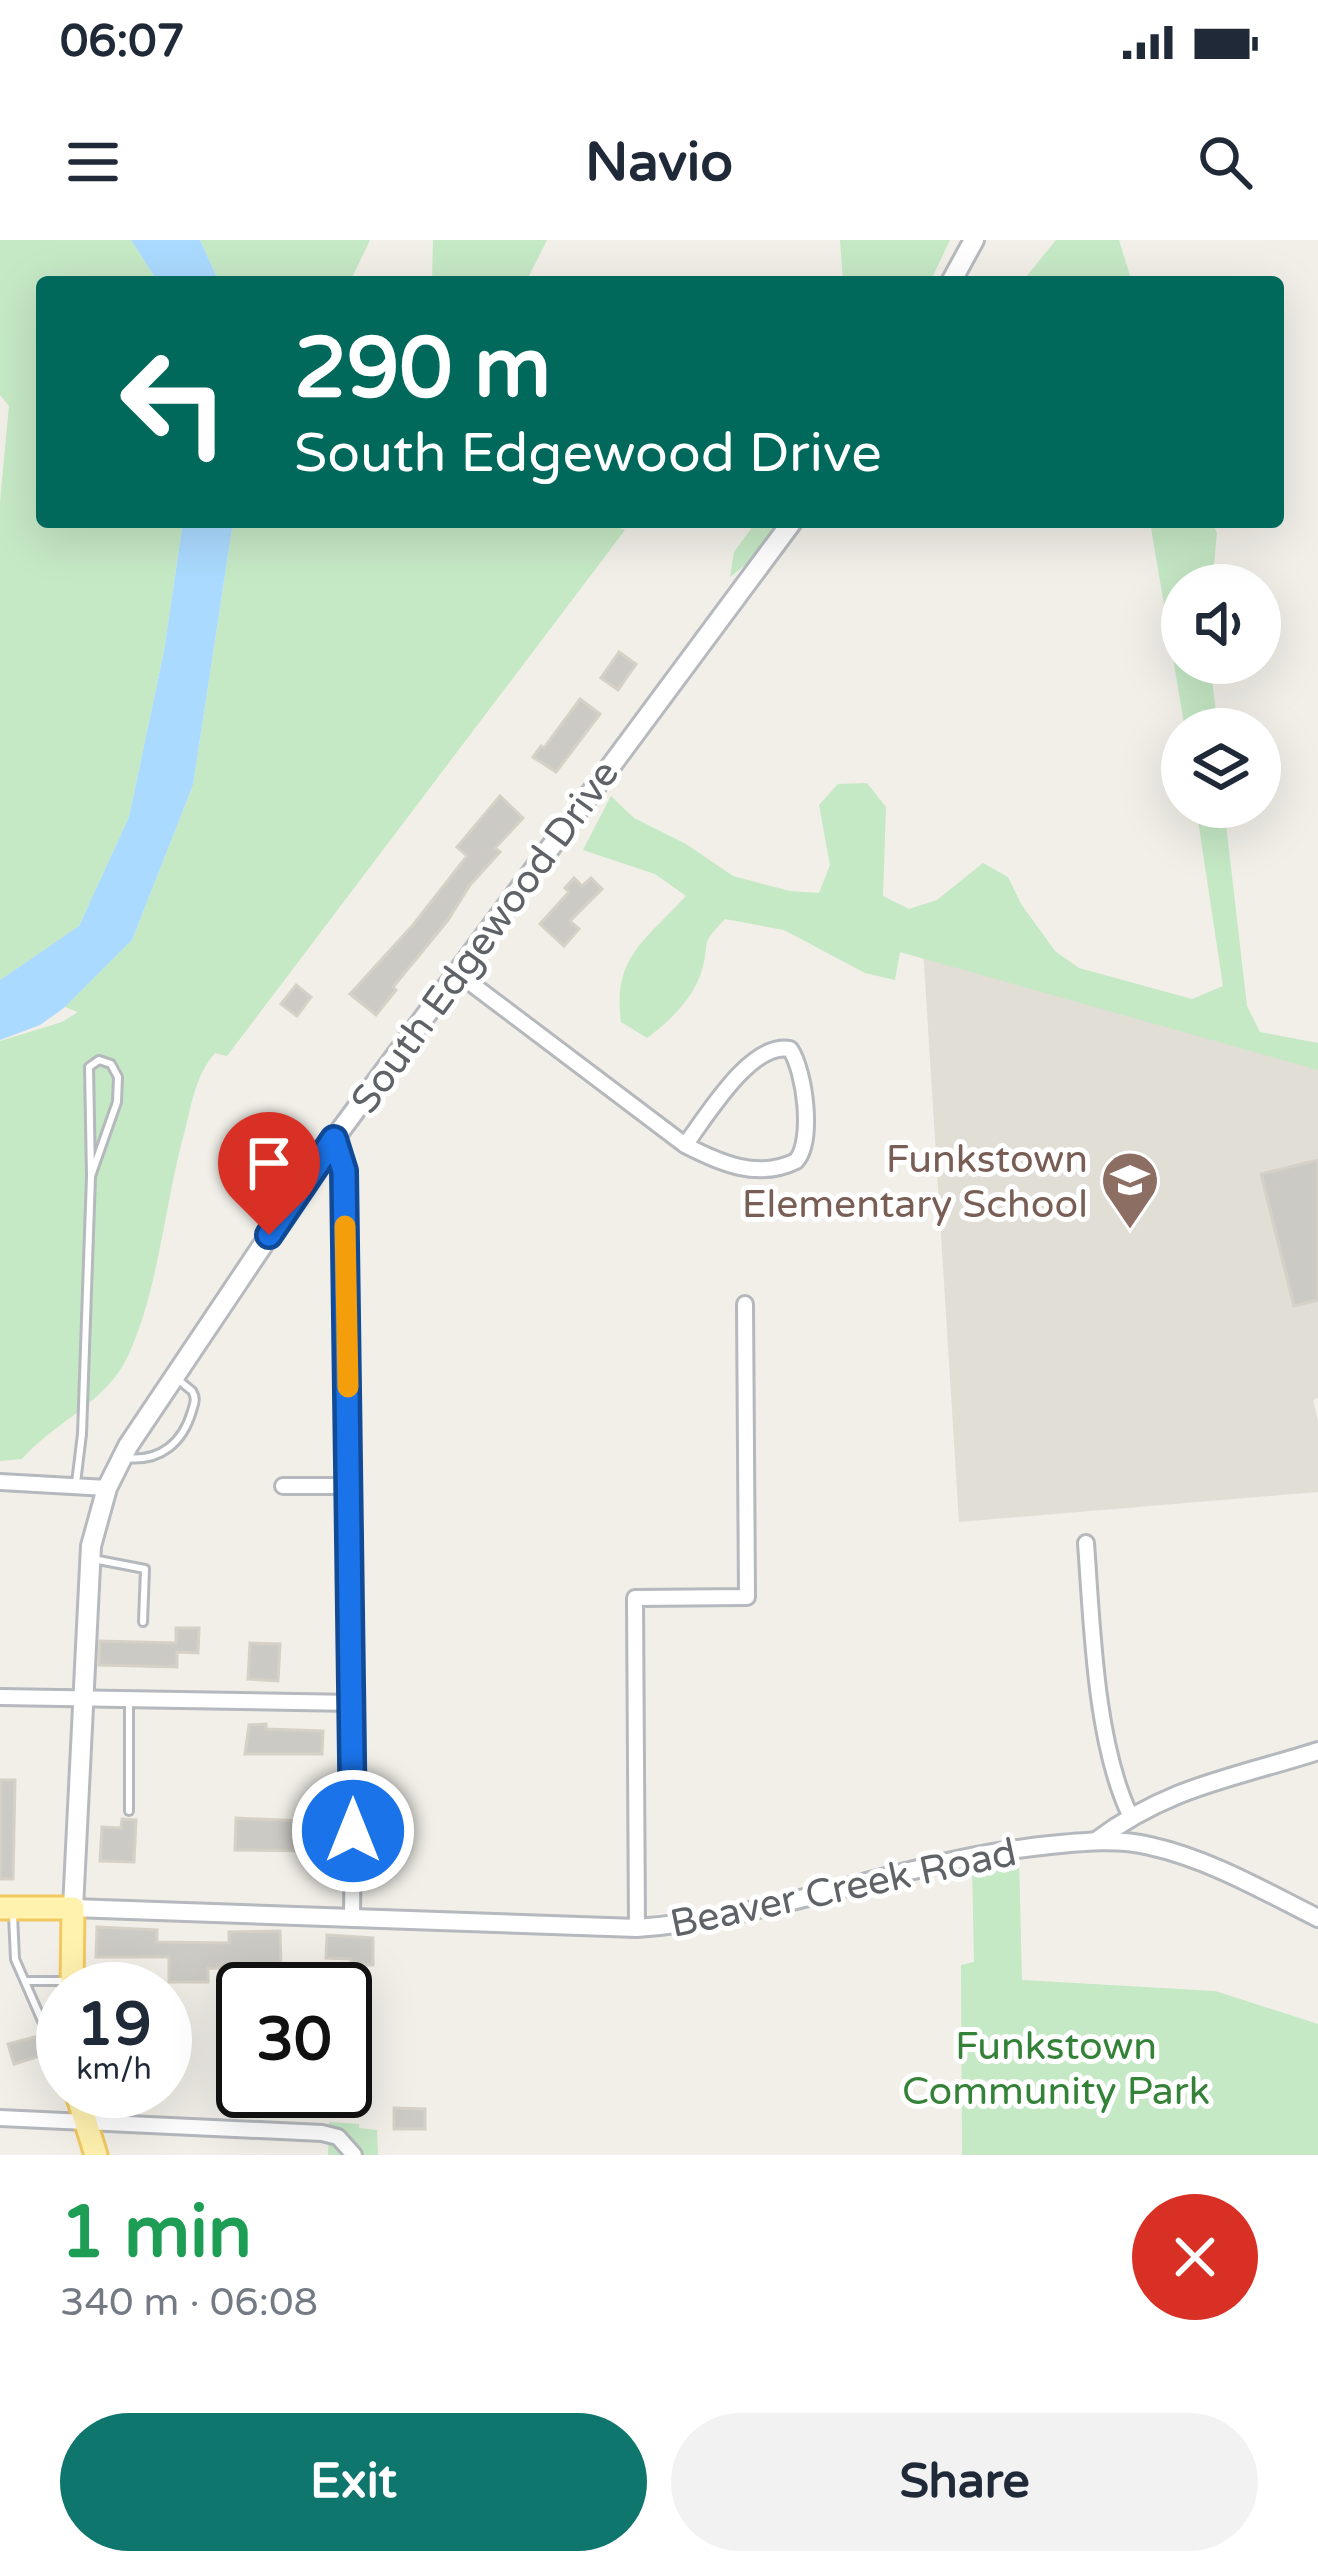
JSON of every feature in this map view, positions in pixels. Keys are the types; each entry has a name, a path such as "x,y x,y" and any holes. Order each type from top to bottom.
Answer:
{"main road":[{"path":"954,276 974,240"},
{"name":"South Edgewood Drive","path":"73,1907 90,1558 107,1488 123,1457 334,1139 788,528"},
{"path":"6,1908 73,1907 72,1962"},
{"path":"85,2120 96,2155"}],"street":[{"path":"456,972 685,1145 719,1163 770,1169 796,1161 807,1143 800,1070 790,1049 775,1048 751,1062 685,1145"},
{"path":"334,1139 344,1171 354,1702 352,1917"},
{"path":"637,1928 635,1598 747,1597 745,1304"},
{"path":"0,1481 107,1488"},
{"path":"283,1486 350,1486"},
{"path":"1086,1543 1096,1673 1120,1793 1130,1815"},
{"path":"0,1697 354,1702"},
{"path":"1096,1841 1130,1815 1196,1786 1318,1751"},
{"name":"Beaver Creek Road","path":"73,1907 637,1928 718,1918 993,1852 1096,1841 1147,1845 1190,1858 1318,1918"},
{"path":"0,2118 322,2133 338,2137 354,2155"}],"lane":[{"path":"75,1486 82,1434 91,1176 87,1086 89,1067 99,1060 111,1064 118,1077 117,1102 91,1176"},
{"path":"123,1457 149,1457 184,1435 194,1402 192,1390 173,1376"},
{"path":"90,1558 145,1569 142,1622"},
{"path":"129,1698 129,1811"},
{"path":"6,1908 15,1959 36,2001"},
{"path":"28,1981 36,1982"}],"shaded area":[{"name":"Funkstown Elementary School","path":"923,948 1318,1064 1318,1398 1313,1400 1318,1421 1318,1492 959,1522"}],"green space":[{"path":"0,240 131,240 154,276 36,276 36,528 182,528 164,651 129,817 79,926 0,980 0,502 9,406 0,395"},
{"path":"200,240 370,240 353,276 216,276"},
{"path":"433,240 547,240 529,276 432,276"},
{"path":"840,240 950,240 933,276 843,276"},
{"path":"1056,240 1119,240 1130,276 1027,276"},
{"path":"232,528 625,530 227,1056 215,1053 209,1061 193,1099 155,1273 128,1356 107,1387 22,1459 0,1461 0,1041 62,1022 78,1012 65,1007 132,940 193,785"},
{"path":"752,528 781,528 770,545 730,577 734,552"},
{"path":"1151,528 1215,528 1214,564 1161,564 1161,587"},
{"path":"1177,684 1213,684 1215,708 1181,708"},
{"path":"867,783 886,807 883,896 909,909 937,900 983,863 1008,877 1055,951 1079,968 1192,999 1223,986 1199,828 1226,828 1247,1006 1260,1032 1318,1043 1318,1070 900,952 895,980 865,973 784,930 725,919 708,939 693,990 672,1017 647,1038 621,1022 627,965 645,938 686,896 655,874 583,850 611,796 634,818 686,844 733,876 790,891 819,893 830,865 819,805 838,784"},
{"name":"Funkstown Community Park","path":"1019,1858 1022,1980 1215,1991 1318,2024 1318,2155 962,2155 961,1965 974,1962 972,1865"},
{"path":"329,2122 377,2130 378,2155 328,2155"}],"water":[{"path":"131,240 200,240 216,276 154,276"},
{"path":"182,528 232,528 193,785 132,940 65,1007 40,1025 0,1040 0,980 79,926 129,817 164,651"}],"building":[{"path":"619,652 636,664 618,690 601,678"},
{"path":"580,699 600,714 556,772 533,757"},
{"path":"500,796 523,818 495,848 500,852 470,885 376,1015 350,994 467,856 457,847"},
{"path":"574,878 582,886 591,878 602,889 570,921 579,929 564,946 540,924 569,892 565,888"},
{"path":"296,985 311,997 297,1016 281,1004"},
{"path":"1318,1160 1318,1300 1294,1306 1261,1174"},
{"path":"176,1628 199,1628 198,1653 177,1652 177,1667 99,1665 100,1641 176,1643"},
{"path":"250,1643 280,1644 278,1681 248,1679"},
{"path":"266,1724 266,1729 323,1731 322,1754 245,1754 249,1725"},
{"path":"0,1780 15,1780 13,1879 0,1879"},
{"path":"236,1818 322,1822 321,1851 235,1850"},
{"path":"122,1819 136,1820 134,1862 100,1861 102,1827 121,1828"},
{"path":"97,1927 157,1930 157,1942 229,1943 229,1932 280,1931 281,1962 216,1962 216,1968 208,1968 208,1982 192,1982 192,1962 169,1962 169,1957 96,1957"},
{"path":"327,1935 373,1938 373,1965 326,1958"},
{"path":"36,2037 36,2057 14,2064 8,2044"},
{"path":"394,2108 425,2109 425,2129 394,2129"}],"slow traffic":[{"path":"345,1226 348,1387"}],"place":[{"name":"Funkstown Elementary School","path":"1130,1231"}],"route":[{"path":"269,1235 334,1139 344,1171 353,1831"}]}
